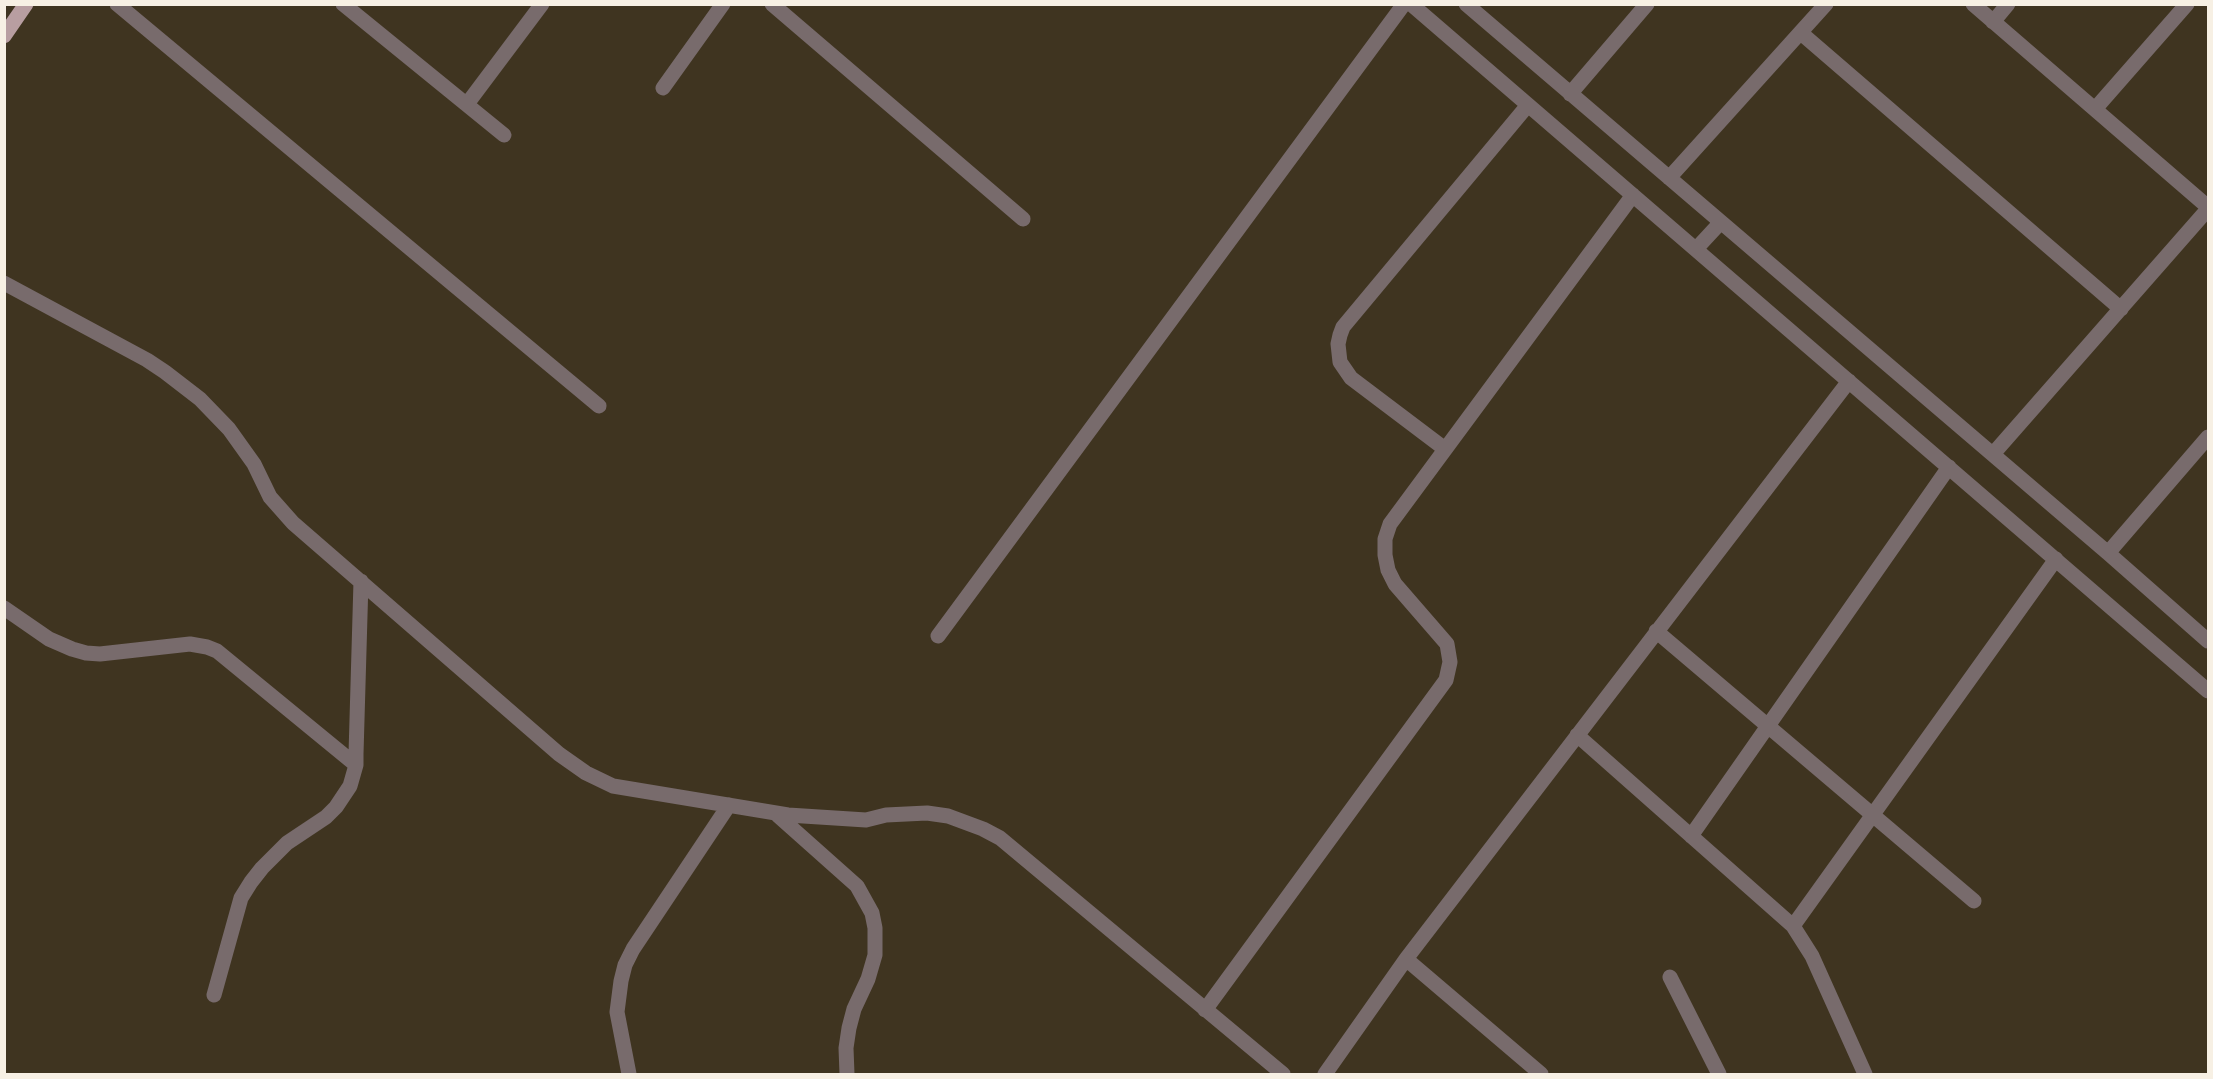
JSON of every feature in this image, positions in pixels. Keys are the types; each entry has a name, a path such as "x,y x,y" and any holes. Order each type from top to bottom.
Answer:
{"main road":[{"path":"4,36 26,4"}],"street":[{"path":"117,4 599,406"},
{"path":"343,4 504,135"},
{"path":"466,104 542,4"},
{"path":"663,88 723,4"},
{"path":"772,4 1023,219"},
{"path":"938,636 1404,4"},
{"path":"1411,4 2208,691"},
{"path":"1466,4 1993,454 2208,641"},
{"path":"1569,94 1647,4"},
{"path":"1669,178 1827,4"},
{"path":"1972,4 2208,208 1993,454"},
{"path":"1993,22 2008,4"},
{"path":"2095,110 2187,4"},
{"path":"1801,33 2121,309"},
{"path":"1445,449 1351,378 1340,362 1338,344 1340,335 1343,327 1528,105"},
{"path":"1204,1010 1446,680 1450,662 1447,644 1395,584 1388,570 1385,539 1390,524 1634,195"},
{"path":"1696,249 1721,222"},
{"path":"4,283 147,360 183,384 229,429 254,464 261,481 281,510 559,754 586,773 613,786 775,813 866,819 896,814 927,813 948,816 983,829 1000,838 1283,1074"},
{"path":"1325,1074 1406,959 1849,381"},
{"path":"2108,553 2208,437"},
{"path":"1691,836 1949,467"},
{"path":"1792,926 2056,559"},
{"path":"214,995 241,898 275,854 326,817 350,786 356,765 361,581"},
{"path":"4,608 49,639 86,653 100,654 189,644 207,646 218,651 356,765"},
{"path":"1656,631 1974,901"},
{"path":"1577,735 1792,926 1812,956 1863,1074"},
{"path":"629,1074 617,1012 621,981 626,965 637,942 729,805"},
{"path":"775,813 857,886 872,913 875,928 875,955 849,1028 846,1048 847,1074"},
{"path":"1406,959 1541,1074"},
{"path":"1670,977 1719,1074"}]}
